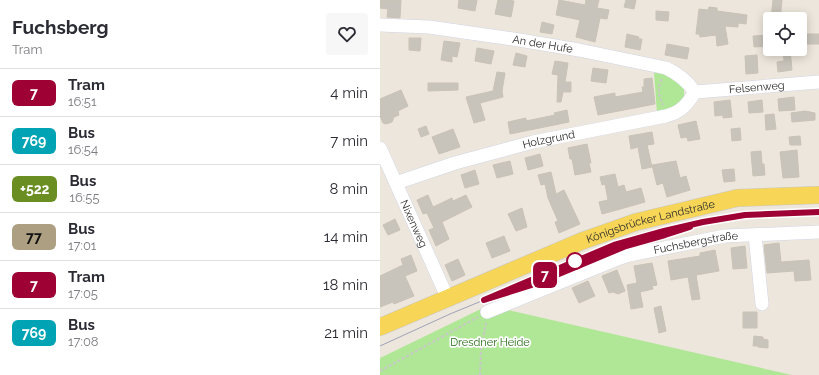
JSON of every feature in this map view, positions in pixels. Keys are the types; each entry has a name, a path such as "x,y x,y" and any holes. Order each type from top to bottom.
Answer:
{"main road":[{"name":"Königsbrücker Landstraße","path":"380,327 582,241 636,222 737,198 819,195"}],"street":[{"name":"An der Hufe","path":"380,25 429,27 513,39 579,50 665,68 676,72 695,92"},
{"name":"Felsenweg","path":"695,92 819,82"},
{"name":"Holzgrund","path":"396,183 455,163 533,142 666,116 680,111 695,92"},
{"name":"Nixenweg","path":"380,148 448,299"},
{"name":"Fuchsbergstraße","path":"488,312 629,255 726,236 819,232"},
{"path":"755,235 762,304"}],"path":[{"path":"665,68 659,90 666,116"},
{"path":"380,371 488,312"},
{"path":"480,375 482,349 488,312"}],"green space":[{"path":"654,72 671,76 683,86 684,90 684,96 675,108 657,114"},
{"name":"Dresdner Heide","path":"485,307 508,310 792,375 380,375 380,358"}],"building":[{"path":"380,0 401,0 400,18 387,17 388,9 380,8"},
{"path":"459,0 477,0 475,11 458,8"},
{"path":"498,0 514,1 511,17 495,14"},
{"path":"559,0 585,5 586,0 599,0 597,8 609,10 607,19 600,18 595,42 576,37 580,20 556,15"},
{"path":"626,0 636,0 634,9 624,7"},
{"path":"773,0 782,0 781,12 772,12"},
{"path":"709,7 717,8 717,11 747,15 746,24 738,23 738,27 725,26 728,44 717,46 716,35 700,37 699,34 696,34 699,9 708,10"},
{"path":"656,11 669,12 668,21 656,20"},
{"path":"542,22 554,25 552,34 540,32"},
{"path":"627,34 639,37 638,39 642,39 640,50 625,47"},
{"path":"807,34 819,34 819,44 807,44"},
{"path":"763,35 763,46 754,47 753,36"},
{"path":"409,38 421,38 420,51 409,50"},
{"path":"444,41 460,43 457,57 452,56 452,62 441,60"},
{"path":"667,44 689,48 687,59 665,55"},
{"path":"477,48 494,51 491,64 475,61"},
{"path":"516,53 527,56 525,67 513,65"},
{"path":"757,55 758,73 746,74 745,56"},
{"path":"784,56 791,56 792,70 778,72 777,62 784,61"},
{"path":"555,61 568,63 565,82 571,82 571,92 563,92 561,102 557,102 558,75 552,74"},
{"path":"593,68 608,70 606,83 591,81"},
{"path":"497,72 505,73 502,91 503,97 480,103 485,120 474,123 466,97 493,91"},
{"path":"652,78 655,104 598,115 594,97 615,93 615,97 643,92 642,87 644,87 644,79"},
{"path":"428,83 458,83 458,90 428,91"},
{"path":"401,90 408,106 398,111 399,115 394,117 392,122 386,124 383,123 380,116 380,99"},
{"path":"794,97 795,110 779,111 778,99"},
{"path":"730,100 732,117 723,118 723,115 715,116 714,102"},
{"path":"762,100 763,112 749,113 748,102"},
{"path":"567,110 569,122 510,134 508,122 526,118 526,121 555,115 554,113"},
{"path":"805,111 815,113 815,120 792,122 791,113"},
{"path":"774,114 776,129 766,130 765,115"},
{"path":"696,121 700,139 688,141 687,137 681,138 678,125"},
{"path":"426,126 429,134 421,137 418,129"},
{"path":"740,128 741,140 732,141 731,129"},
{"path":"453,129 460,147 439,154 432,137"},
{"path":"652,132 654,144 647,145 652,167 642,169 638,147 631,149 629,136"},
{"path":"800,136 801,145 790,145 789,137"},
{"path":"587,144 591,163 589,163 591,172 575,175 568,148"},
{"path":"797,150 799,177 783,178 780,152"},
{"path":"761,151 765,175 753,176 751,152"},
{"path":"540,154 543,166 528,170 525,158"},
{"path":"510,161 513,174 497,178 493,165"},
{"path":"676,161 680,178 686,176 690,190 667,197 663,183 657,185 652,165"},
{"path":"734,169 735,181 724,182 722,170"},
{"path":"475,170 479,184 465,188 461,175"},
{"path":"551,172 556,194 564,190 580,224 559,233 555,222 558,221 548,198 545,184 541,185 538,175"},
{"path":"615,174 618,187 624,185 626,192 641,188 645,202 602,214 599,202 608,200 605,184 602,185 600,177"},
{"path":"428,195 433,207 452,198 453,201 466,195 472,207 442,222 449,239 436,246 429,230 434,228 427,213 423,214 417,200"},
{"path":"522,208 527,227 516,231 508,214"},
{"path":"395,219 400,230 388,235 383,225"},
{"path":"504,236 510,251 492,258 486,243"},
{"path":"779,243 781,262 809,260 811,280 795,281 794,271 767,273 764,245"},
{"path":"745,246 747,268 733,269 731,248"},
{"path":"715,250 719,271 696,275 700,299 692,300 688,277 671,280 668,261 700,256 700,253"},
{"path":"411,255 417,271 405,276 414,296 394,304 393,302 380,307 380,276 403,265 401,259"},
{"path":"458,259 465,275 452,281 445,265"},
{"path":"652,263 657,285 652,286 653,289 640,292 643,307 631,309 627,285 637,283 634,266"},
{"path":"617,270 625,291 618,294 613,292 609,293 602,276"},
{"path":"588,281 595,296 579,303 572,288"},
{"path":"661,306 666,331 659,333 654,308"},
{"path":"743,312 757,312 757,328 743,328"},
{"path":"754,336 763,337 763,339 768,340 768,348 753,346"}],"tram line":[{"path":"380,346 450,314 625,242 703,222 745,215 819,212"},
{"name":"7","path":"690,227 626,246 535,284 484,300 614,245 664,231 703,222 745,215 819,212"}]}
